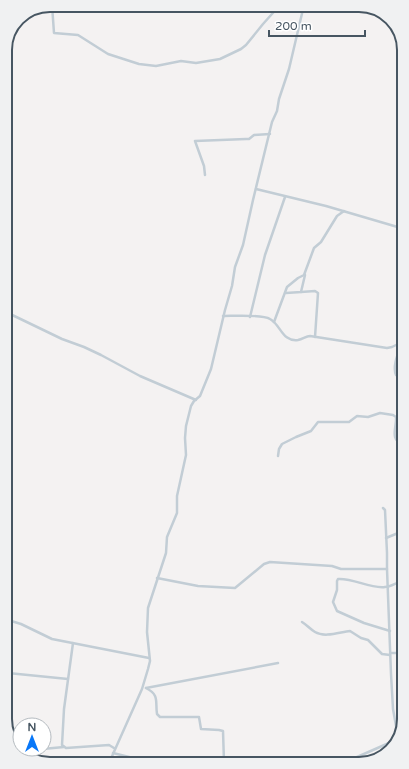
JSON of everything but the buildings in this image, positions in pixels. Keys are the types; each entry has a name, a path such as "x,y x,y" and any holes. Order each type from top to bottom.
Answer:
{"street":[{"path":"52,12 54,33 78,35 108,54 122,59 156,66 175,62 196,63 220,59 246,45 274,12"},
{"path":"111,757 142,689 148,669 148,608 166,553 167,537 177,513 177,496 186,455 186,426 190,410 200,396 211,369 223,316 232,286 235,267 243,245 272,122 277,111 279,99 289,69 302,12"},
{"path":"205,175 201,155 195,141 246,140 254,135 270,134"},
{"path":"256,189 344,211 397,227"},
{"path":"250,317 265,255 285,196"},
{"path":"301,292 305,274 314,248 321,242 337,216 344,211"},
{"path":"274,322 287,287 305,274"},
{"path":"286,293 315,291 318,293 315,337"},
{"path":"12,315 62,340 84,347 140,376 196,400"},
{"path":"223,316 264,317 274,322 283,334 298,340 308,336 387,348 397,344"},
{"path":"397,358 394,371 397,375"},
{"path":"278,456 279,449 282,444 311,431 318,422 346,422 357,416 368,417 380,413 393,415 396,417 395,438 397,442"},
{"path":"383,508 385,510 393,709 396,727"},
{"path":"386,538 397,533"},
{"path":"157,578 198,586 235,588 264,564 270,562 332,566 341,569 387,569"},
{"path":"390,631 344,615 337,611 333,602 337,593 338,579 346,579 381,587 388,587 397,582"},
{"path":"12,621 52,639 149,658"},
{"path":"302,622 314,632 320,634 350,631 361,638 368,640 382,654 397,654"},
{"path":"64,747 62,743 73,643"},
{"path":"142,689 278,663"},
{"path":"12,673 68,678"},
{"path":"146,688 153,692 156,696 157,714 160,717 197,716 199,717 201,729 223,731 224,757"},
{"path":"357,757 389,742"},
{"path":"52,748 109,745 114,748"},
{"path":"113,753 129,757"}]}
